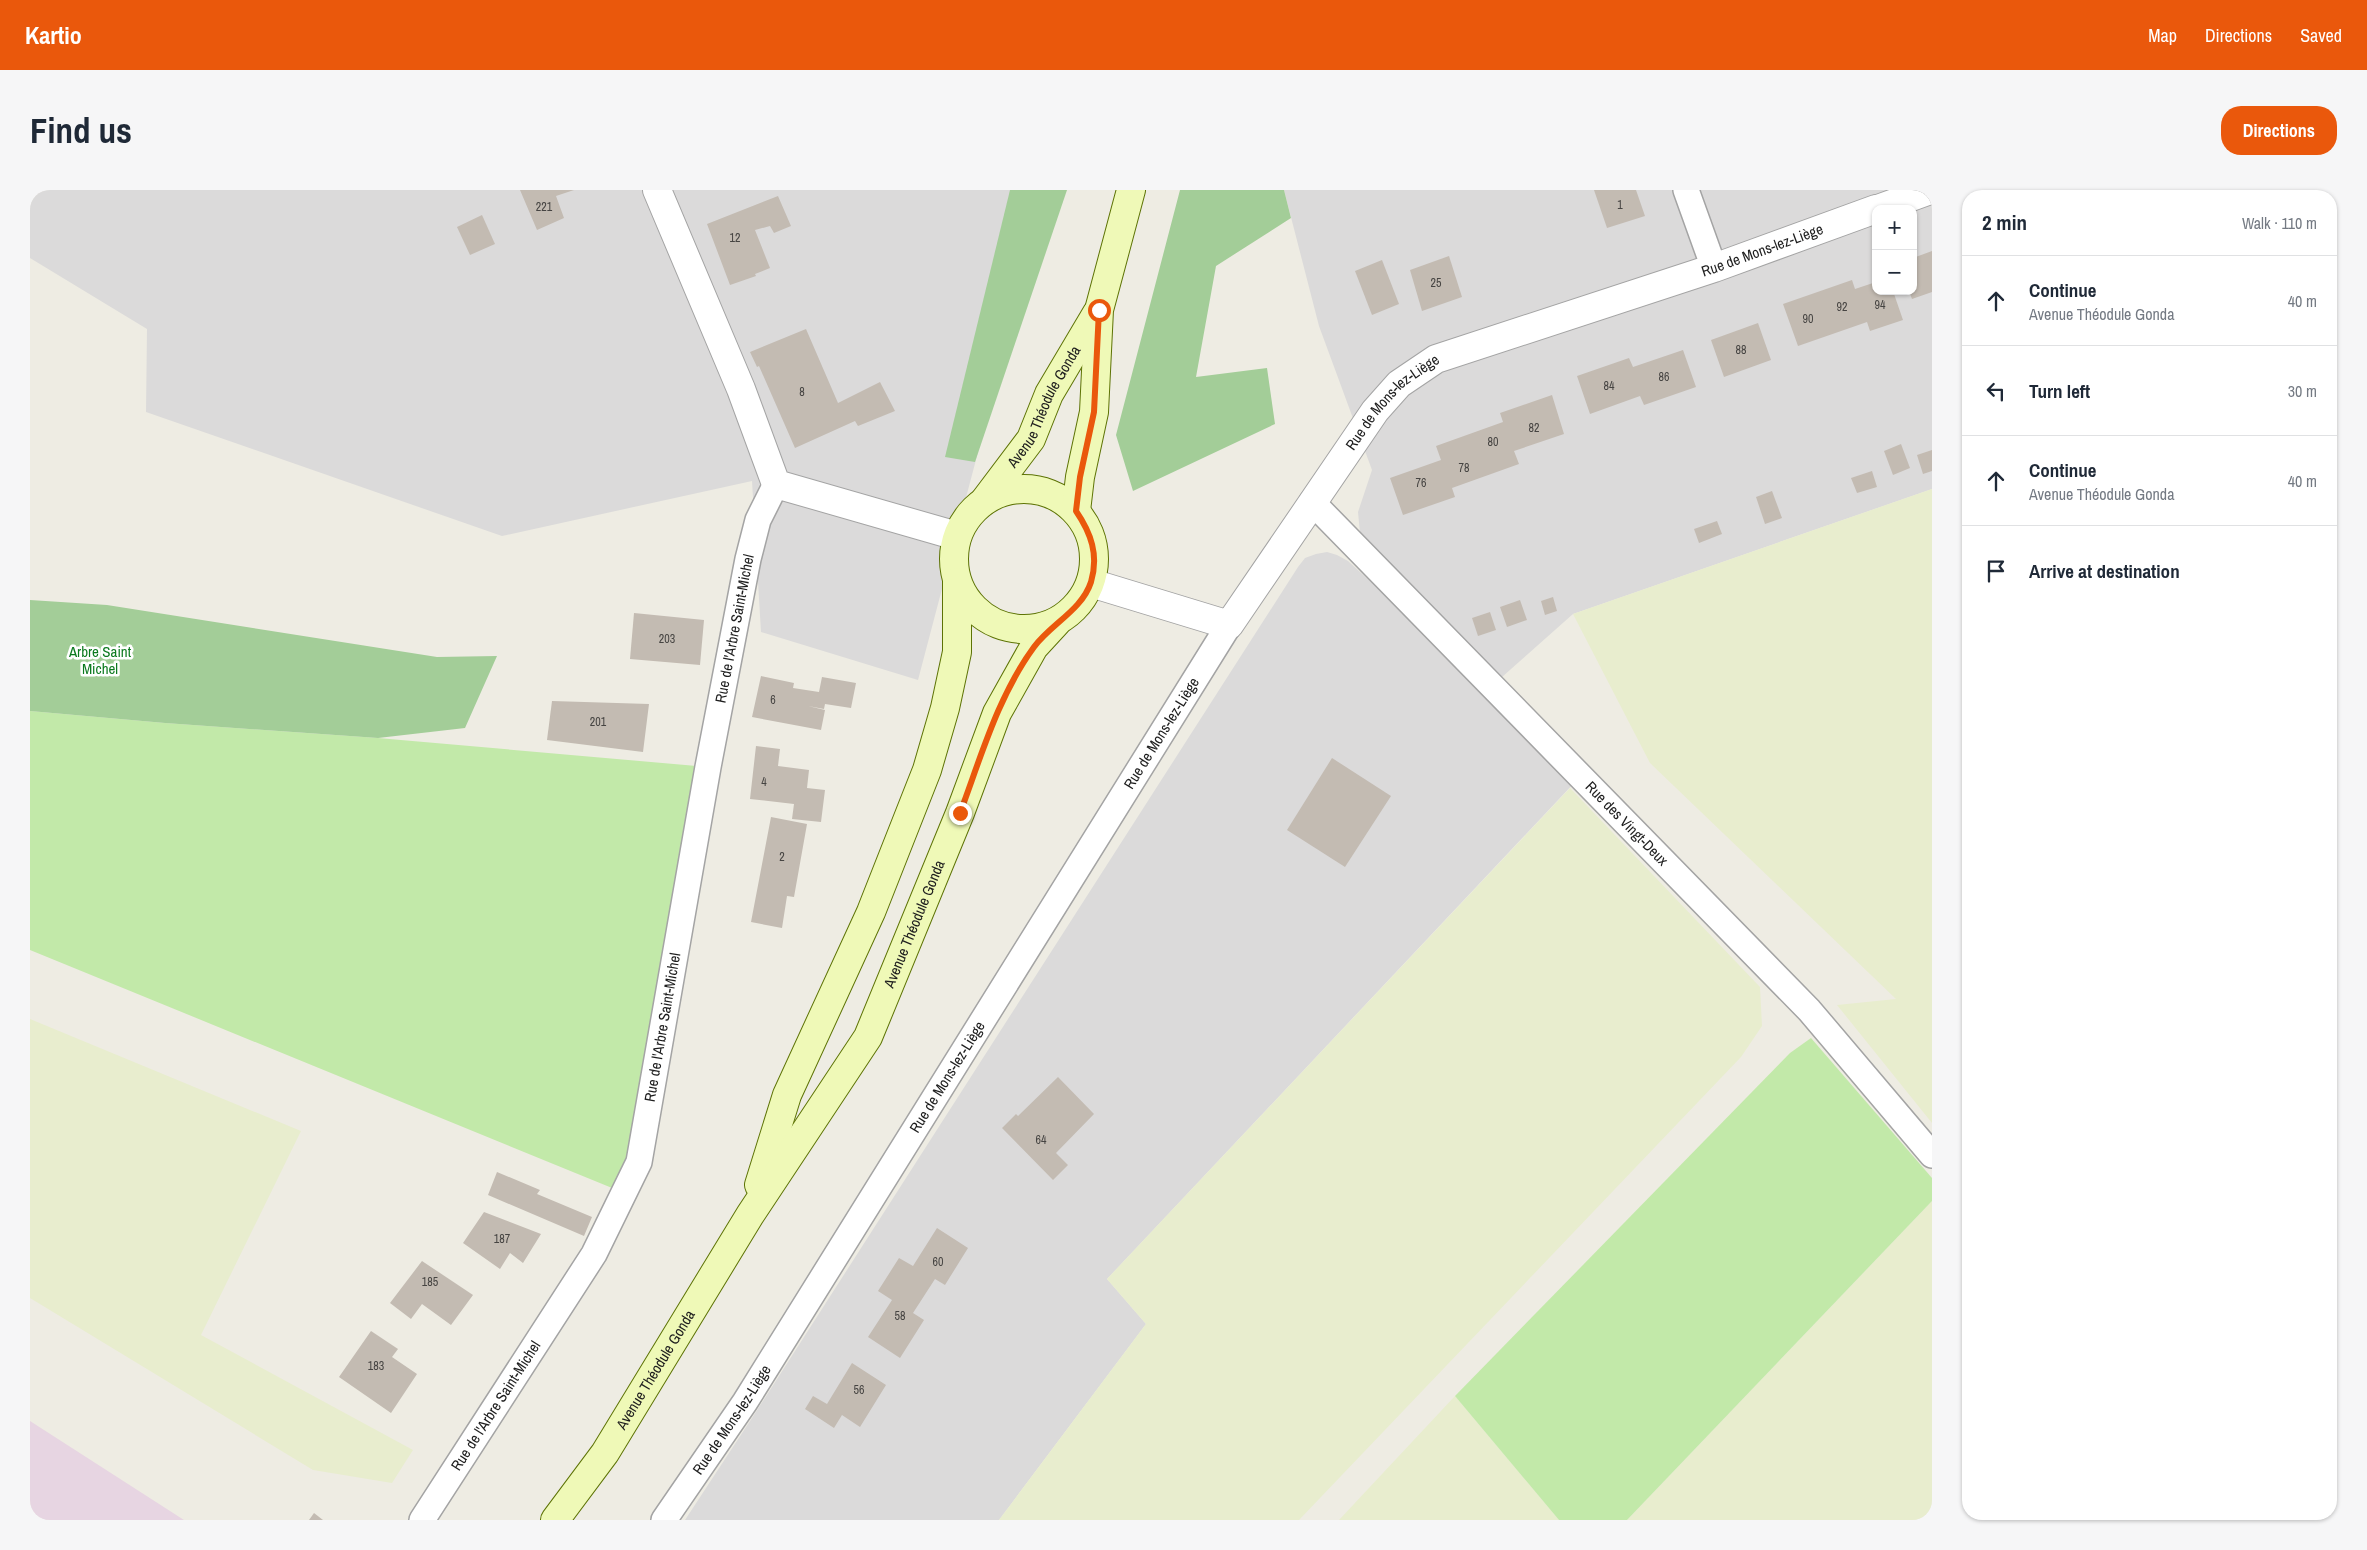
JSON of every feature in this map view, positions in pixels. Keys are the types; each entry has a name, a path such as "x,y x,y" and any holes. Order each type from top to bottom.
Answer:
{"main road":[{"name":"Avenue Théodule Gonda","path":"1076,511 1080,477 1094,412 1099,310 1131,190"},
{"name":"Avenue Théodule Gonda","path":"985,500 1031,440 1049,394 1099,310"},
{"path":"1023,489 1042,491 1060,499 1076,511 1087,527 1093,545 1095,565 1090,584 1082,599 1071,612 1057,622 1038,629 1017,630 998,625 976,610 966,600 957,582 954,559 957,536 968,516 985,500 1003,492 1023,489"},
{"name":"Avenue Théodule Gonda","path":"750,1216 787,1095 871,912 927,770 945,708 957,652 957,582"},
{"name":"Avenue Théodule Gonda","path":"555,1520 605,1453 750,1216 868,1037 960,813 997,713 1034,647 1057,622"}],"street":[{"path":"657,190 741,390 776,484 957,536"},
{"path":"1686,190 1714,268"},
{"name":"Rue de Mons-lez-Liège","path":"1888,205 1930,190"},
{"name":"Rue de Mons-lez-Liège","path":"664,1520 744,1402 1229,625 1375,412 1400,384 1436,359 1714,268 1872,211"},
{"name":"Rue de l'Arbre Saint-Michel","path":"422,1520 594,1254 638,1162 708,767 748,558 758,520 776,484"},
{"name":"Rue des Vingt-Deux","path":"1312,502 1809,1010 1932,1155"},
{"path":"1090,584 1229,625"}],"shaded area":[{"path":"30,190 1047,190 918,680 761,632 752,481 502,536 146,412 147,329 30,258"},
{"path":"1284,190 1932,190 1932,489 1573,614 1502,677 1360,533 1358,512 1372,470 1319,326"},
{"path":"1327,552 1348,561 1382,592 1575,782 1107,1279 1146,1324 999,1520 685,1520 1298,567 1305,558"},
{"path":"30,1421 184,1520 30,1520"}],"green space":[{"path":"1010,190 1067,190 975,462 945,457"},
{"path":"1180,190 1284,190 1291,218 1216,266 1196,377 1267,368 1275,424 1133,491 1116,435"},
{"path":"1932,489 1932,1123 1837,1005 1896,999 1650,763 1573,614"},
{"name":"Arbre Saint Michel","path":"30,600 107,605 437,657 497,656 465,728 378,738 165,723 30,711"},
{"path":"30,711 165,723 378,738 708,767 639,1162 617,1190 30,950"},
{"path":"1570,788 1760,987 1762,1026 1741,1057 1299,1520 999,1520 1146,1324 1107,1279"},
{"path":"30,1019 301,1131 201,1335 413,1450 392,1483 313,1470 30,1298"},
{"path":"1811,1038 1932,1178 1932,1201 1627,1520 1559,1520 1455,1396 1790,1053"},
{"path":"1932,1201 1932,1520 1627,1520"},
{"path":"1455,1396 1559,1520 1339,1520"}],"building":[{"path":"520,190 574,190 556,196 564,218 537,230"},
{"path":"1594,190 1636,190 1645,216 1607,228"},
{"path":"778,196 791,226 774,233 770,226 755,230 770,268 755,274 756,276 730,285 707,224"},
{"path":"482,215 495,244 470,255 457,227"},
{"path":"1932,251 1932,292 1912,299 1910,295 1917,295 1917,257"},
{"path":"1449,256 1462,297 1422,311 1410,270"},
{"path":"1382,260 1399,304 1372,315 1355,271"},
{"path":"1852,280 1855,289 1872,283 1872,295 1894,295 1903,320 1870,331 1867,322 1798,346 1783,304"},
{"path":"1758,323 1771,360 1724,377 1711,340"},
{"path":"806,329 838,403 880,382 895,411 858,426 855,421 795,448 759,366 757,367 750,352"},
{"path":"1683,350 1696,387 1644,405 1640,396 1590,414 1577,376 1629,358 1633,367"},
{"path":"1552,395 1564,434 1514,451 1519,464 1452,488 1455,497 1403,515 1390,478 1441,460 1436,446 1503,422 1500,413"},
{"path":"1901,444 1910,468 1893,475 1884,451"},
{"path":"1932,450 1932,471 1923,474 1917,455"},
{"path":"1872,471 1877,487 1857,493 1851,478"},
{"path":"1772,491 1782,518 1765,524 1756,497"},
{"path":"1717,521 1722,534 1699,543 1694,529"},
{"path":"1553,597 1557,611 1545,615 1541,601"},
{"path":"1520,600 1527,620 1507,627 1500,607"},
{"path":"1490,612 1496,630 1478,636 1472,618"},
{"path":"634,613 704,620 700,665 630,659"},
{"path":"761,676 794,683 793,688 819,692 822,677 856,683 851,708 825,704 824,709 808,706 825,710 821,730 752,717"},
{"path":"552,701 649,704 643,752 547,740"},
{"path":"756,746 780,749 778,766 809,770 807,788 825,790 821,822 792,819 794,804 750,799"},
{"path":"1332,758 1391,796 1345,867 1287,830"},
{"path":"771,817 807,824 794,897 787,896 782,928 751,922"},
{"path":"1058,1077 1094,1114 1056,1153 1068,1165 1053,1180 1002,1128 1016,1114 1018,1116"},
{"path":"497,1172 540,1190 537,1194 592,1217 584,1236 488,1195"},
{"path":"484,1212 541,1234 523,1263 510,1253 500,1269 463,1243"},
{"path":"937,1228 968,1248 945,1285 935,1279 913,1313 924,1320 900,1358 868,1337 892,1300 878,1291 899,1258 913,1266"},
{"path":"422,1261 473,1295 451,1325 422,1304 411,1319 390,1303"},
{"path":"371,1331 398,1349 392,1357 417,1374 391,1413 339,1377"},
{"path":"852,1363 886,1385 860,1427 842,1415 834,1428 805,1409 813,1396 827,1404"},
{"path":"314,1513 323,1520 309,1520"}],"route":[{"path":"960,813 997,713 1018,675 1034,647 1057,622 1071,612 1082,599 1090,584 1095,565 1093,545 1087,527 1076,511 1080,477 1094,412 1099,310"}]}
